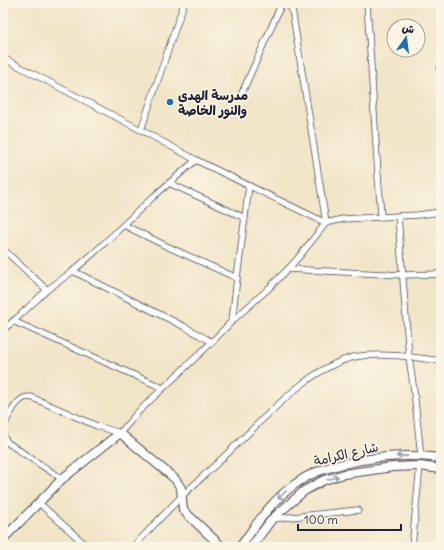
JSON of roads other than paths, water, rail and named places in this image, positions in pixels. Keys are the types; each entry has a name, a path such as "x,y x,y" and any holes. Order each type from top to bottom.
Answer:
{"street":[{"path":"3,11 6,3"},
{"path":"141,130 184,3"},
{"path":"242,93 282,3"},
{"path":"286,3 292,10"},
{"path":"3,539 62,479 120,433 138,412 232,321 267,290 298,258 326,223 292,10 293,3"},
{"path":"367,3 381,216"},
{"path":"3,58 196,160 326,223 344,219 441,212"},
{"path":"441,65 441,74"},
{"path":"3,330 47,290 73,271 196,160"},
{"path":"169,183 245,218"},
{"path":"232,321 236,278 249,186"},
{"path":"398,216 409,357 421,456"},
{"path":"124,225 236,278"},
{"path":"3,249 47,290"},
{"path":"288,269 402,275 441,274"},
{"path":"73,271 212,342"},
{"path":"13,321 163,388"},
{"path":"132,547 182,496 297,388 312,377 342,361 355,357 384,355 424,358 441,361"},
{"path":"62,479 8,443 3,436 5,424 10,414 17,404 24,398 31,397 97,426 120,433 175,479 181,488 183,510 222,547"},
{"name":"شارع الكرامة","path":"240,547 264,514 280,496 310,474 324,468 366,459 394,456 441,458"},
{"path":"401,547 412,546 420,466"},
{"name":"شارع الكرامة","path":"252,547 272,519 304,491 324,480 344,474 393,467 420,466 441,469"},
{"path":"39,503 88,547"},
{"path":"272,519 358,510"}],"place":[{"name":"مدرسة الهدى والنور الخاصة","path":"170,102"}]}
